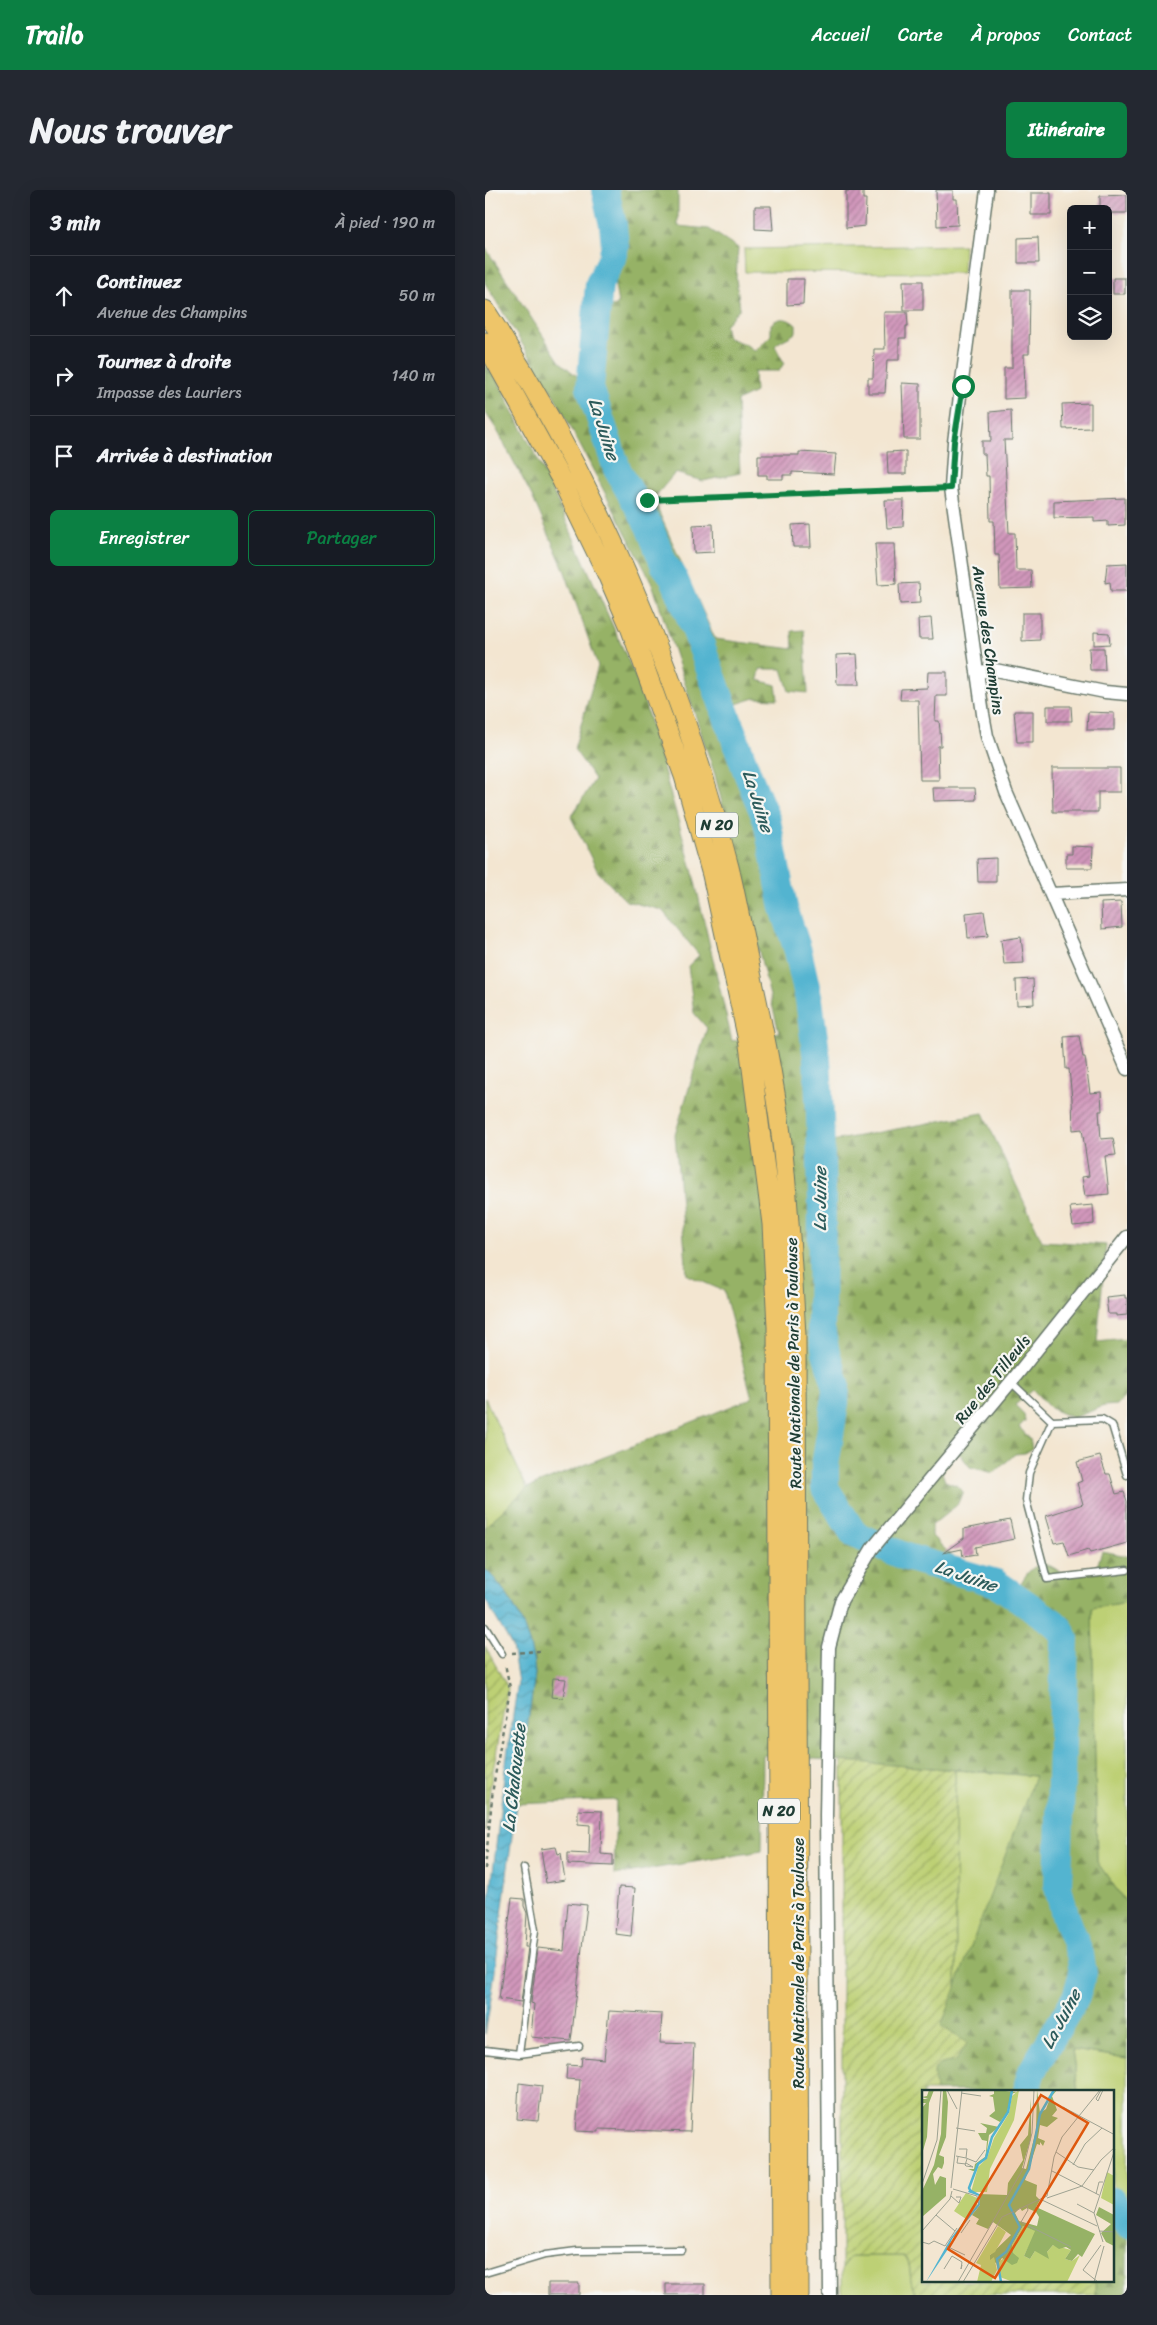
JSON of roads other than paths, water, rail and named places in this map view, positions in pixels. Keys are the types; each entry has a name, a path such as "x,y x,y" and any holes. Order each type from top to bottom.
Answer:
{"main road":[{"name":"Route Nationale de Paris à Toulouse","path":"485,310 512,351 578,471 625,571 669,680 701,770 729,867 766,1041 779,1124 790,1228 796,1335 799,2295"},
{"name":"Route Nationale de Paris à Toulouse","path":"485,342 562,481 630,628 684,776 712,875 749,1045 772,1224 777,1326 781,2295"}],"street":[{"name":"Avenue des Champins","path":"987,190 954,442 951,488 987,736 1006,792 1127,1069"},
{"path":"978,672 995,670 1105,692 1127,694"},
{"path":"1051,894 1127,890"},
{"name":"Rue des Tilleuls","path":"830,2295 826,1978 829,1647 841,1601 871,1551 1127,1238"}],"lane":[{"path":"1011,1382 1052,1421 1102,1419 1113,1425 1127,1475"},
{"path":"1052,1421 1029,1473 1026,1500 1047,1579 1127,1570"},
{"path":"485,1627 502,1654"},
{"path":"519,2054 535,1930 524,1868"},
{"path":"487,2051 519,2054 579,2046"},
{"path":"485,2273 545,2255 577,2250 681,2250"}],"water":[{"name":"La Chalouette","path":"485,1569 504,1591 519,1617 530,1645 535,1674 485,2034 485,1940 505,1769 518,1682 512,1646 485,1599"}],"waterway":[{"name":"La Juine","path":"605,190 613,225 615,246 612,258 599,284 590,388 617,469 649,526 664,564 673,576 697,634 748,775 767,821 784,908 798,951 809,1000 817,1060 820,1115 822,1205 821,1328 826,1353 836,1384 835,1403 825,1466 825,1488 854,1534 906,1557 996,1583 1053,1622 1061,1630 1065,1638 1058,1887 1065,1915 1080,1954 1083,1973 1076,1997 1032,2071 1028,2084 1029,2090"},
{"name":"La Juine","path":"1115,2204 1127,2224"}]}
